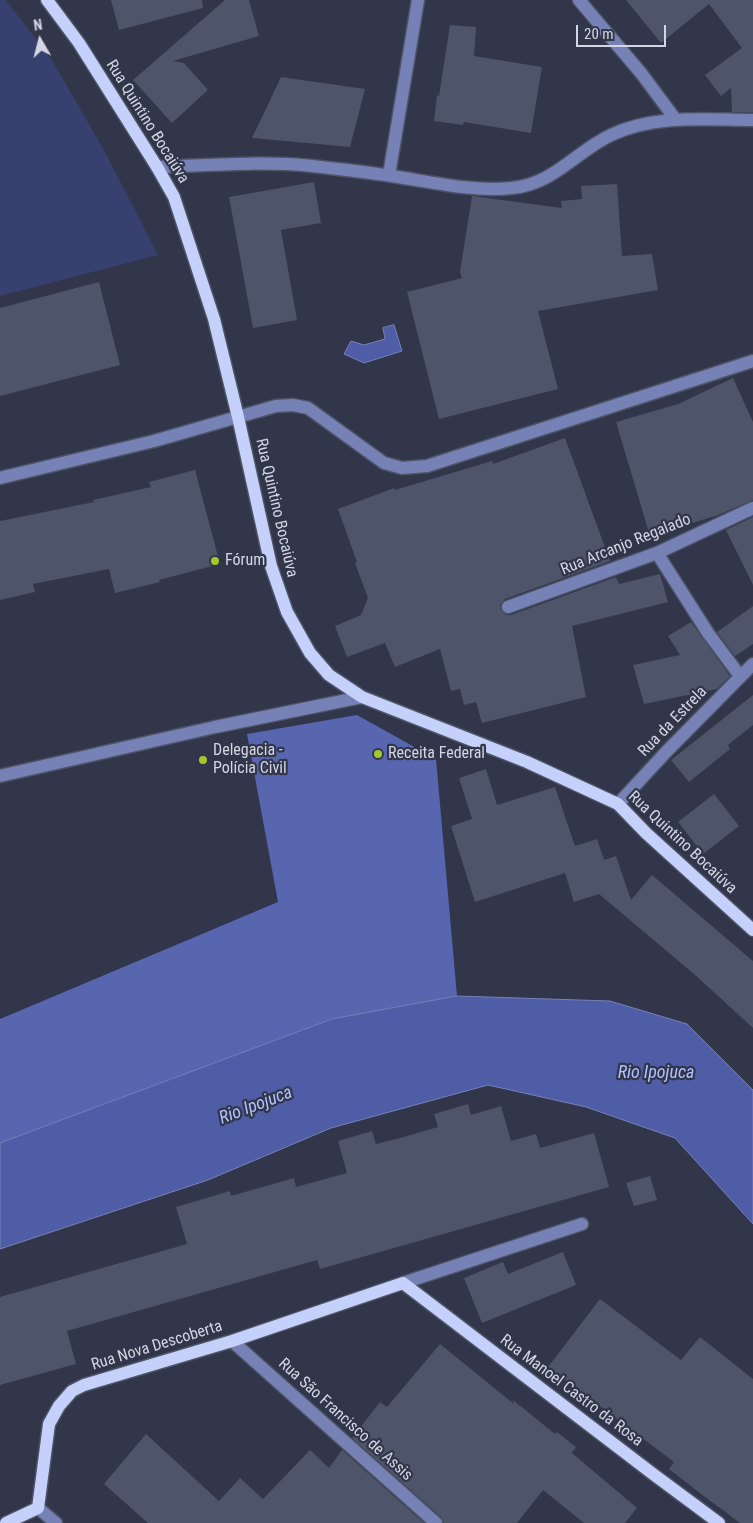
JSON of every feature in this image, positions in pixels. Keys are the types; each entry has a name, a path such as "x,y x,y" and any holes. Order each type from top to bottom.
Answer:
{"main road":[{"name":"Rua Quintino Bocaiúva","path":"47,0 79,43 174,197 214,319 271,566 287,612 310,653 329,675 362,697 527,762 618,804 646,833 753,930"},
{"name":"Rua Nova Descoberta","path":"38,1508 49,1424 58,1406 72,1391 84,1385 232,1341 403,1283"},
{"name":"Rua Manoel Castro da Rosa","path":"403,1283 719,1523"},
{"path":"6,1523 38,1508"}],"street":[{"path":"389,176 418,0"},
{"path":"580,0 641,73 676,120"},
{"path":"157,167 275,163 311,166 441,184 511,188 528,186 548,177 566,166 584,150 612,135 640,126 676,120 753,120"},
{"path":"0,478 154,441 276,406 293,405 308,408 384,463 402,468 427,466 753,361"},
{"name":"Rua Arcanjo Regalado","path":"508,607 657,553 753,508"},
{"path":"657,553 708,633 740,676"},
{"name":"Rua da Estrela","path":"618,804 667,751 753,664"},
{"path":"0,776 362,697"},
{"path":"403,1283 582,1224"},
{"name":"Rua São Francisco de Assis","path":"232,1341 436,1523"},
{"path":"38,1508 56,1523"}],"shaded area":[{"path":"0,0 6,0 52,60 105,152 158,255 0,296"},
{"path":"357,715 436,759 457,996 332,1019 0,1143 0,1019 278,902 247,734"}],"water":[{"path":"394,325 402,351 364,363 344,354 351,341 364,345 385,339 383,328"},
{"name":"Rio Ipojuca","path":"457,996 610,1001 687,1024 753,1090 753,1224 675,1138 586,1107 488,1085 331,1128 208,1180 0,1249 0,1143 332,1019"}],"building":[{"path":"111,0 202,0 203,8 119,30"},
{"path":"225,0 249,0 259,36 173,61 184,63 208,90 172,123 133,80"},
{"path":"626,0 753,0 753,112 732,112 731,88 721,96 705,75 742,48 709,4 661,43"},
{"path":"450,25 476,27 474,56 542,67 531,133 464,122 463,125 434,121"},
{"path":"281,77 365,89 350,147 252,138"},
{"path":"314,182 321,223 281,230 297,320 253,328 229,197"},
{"path":"617,184 622,256 652,254 658,290 538,311 558,389 439,419 407,292 462,278 460,272 472,196 562,208 561,201 582,199 581,186"},
{"path":"99,282 120,365 0,396 0,308"},
{"path":"733,378 753,422 753,500 718,515 650,536 616,422 678,404"},
{"path":"565,438 610,561 505,599 500,605 501,610 506,615 511,615 616,577 619,584 660,574 668,602 572,626 586,697 482,723 476,702 464,705 460,689 451,691 440,649 395,667 385,643 347,657 335,626 361,615 368,598 338,509 394,488 395,490 492,461 493,464"},
{"path":"195,470 220,564 115,593 109,569 33,584 35,592 0,600 0,521 94,502 93,500 151,487 149,482"},
{"path":"753,517 753,585 726,530"},
{"path":"753,606 753,644 735,656 717,632"},
{"path":"691,622 730,676 717,689 644,704 633,665 680,655 668,636"},
{"path":"753,695 753,725 728,745 730,749 689,782 671,760"},
{"path":"486,769 497,805 555,787 575,846 597,839 604,860 616,856 631,900 652,875 753,961 753,1028 694,974 599,894 574,902 565,873 475,902 451,826 472,819 459,778"},
{"path":"714,794 739,826 703,854 678,822"},
{"path":"468,1104 471,1115 501,1106 511,1141 536,1134 540,1148 594,1133 609,1187 320,1269 317,1260 67,1331 76,1364 0,1385 0,1297 187,1244 176,1207 230,1191 231,1196 294,1178 296,1187 347,1173 338,1141 372,1131 376,1144 400,1138 438,1127 434,1114"},
{"path":"650,1176 657,1200 634,1206 626,1183"},
{"path":"563,1252 576,1285 482,1323 464,1278 503,1262 508,1274"},
{"path":"600,1299 681,1360 700,1337 753,1379 753,1523 740,1523 705,1497 669,1469 674,1462 548,1367"},
{"path":"440,1344 514,1404 513,1400 555,1434 557,1432 576,1447 572,1453 637,1508 625,1523 584,1523 543,1490 517,1523 444,1523 441,1517 352,1438 380,1402 387,1407"},
{"path":"146,1434 219,1501 240,1478 263,1499 310,1450 329,1468 342,1450 424,1523 148,1523 104,1484"}],"place":[{"name":"Fórum","path":"215,561"},
{"name":"Receita Federal","path":"378,754"},
{"name":"Delegacia - Polícia Civil","path":"203,760"}]}
